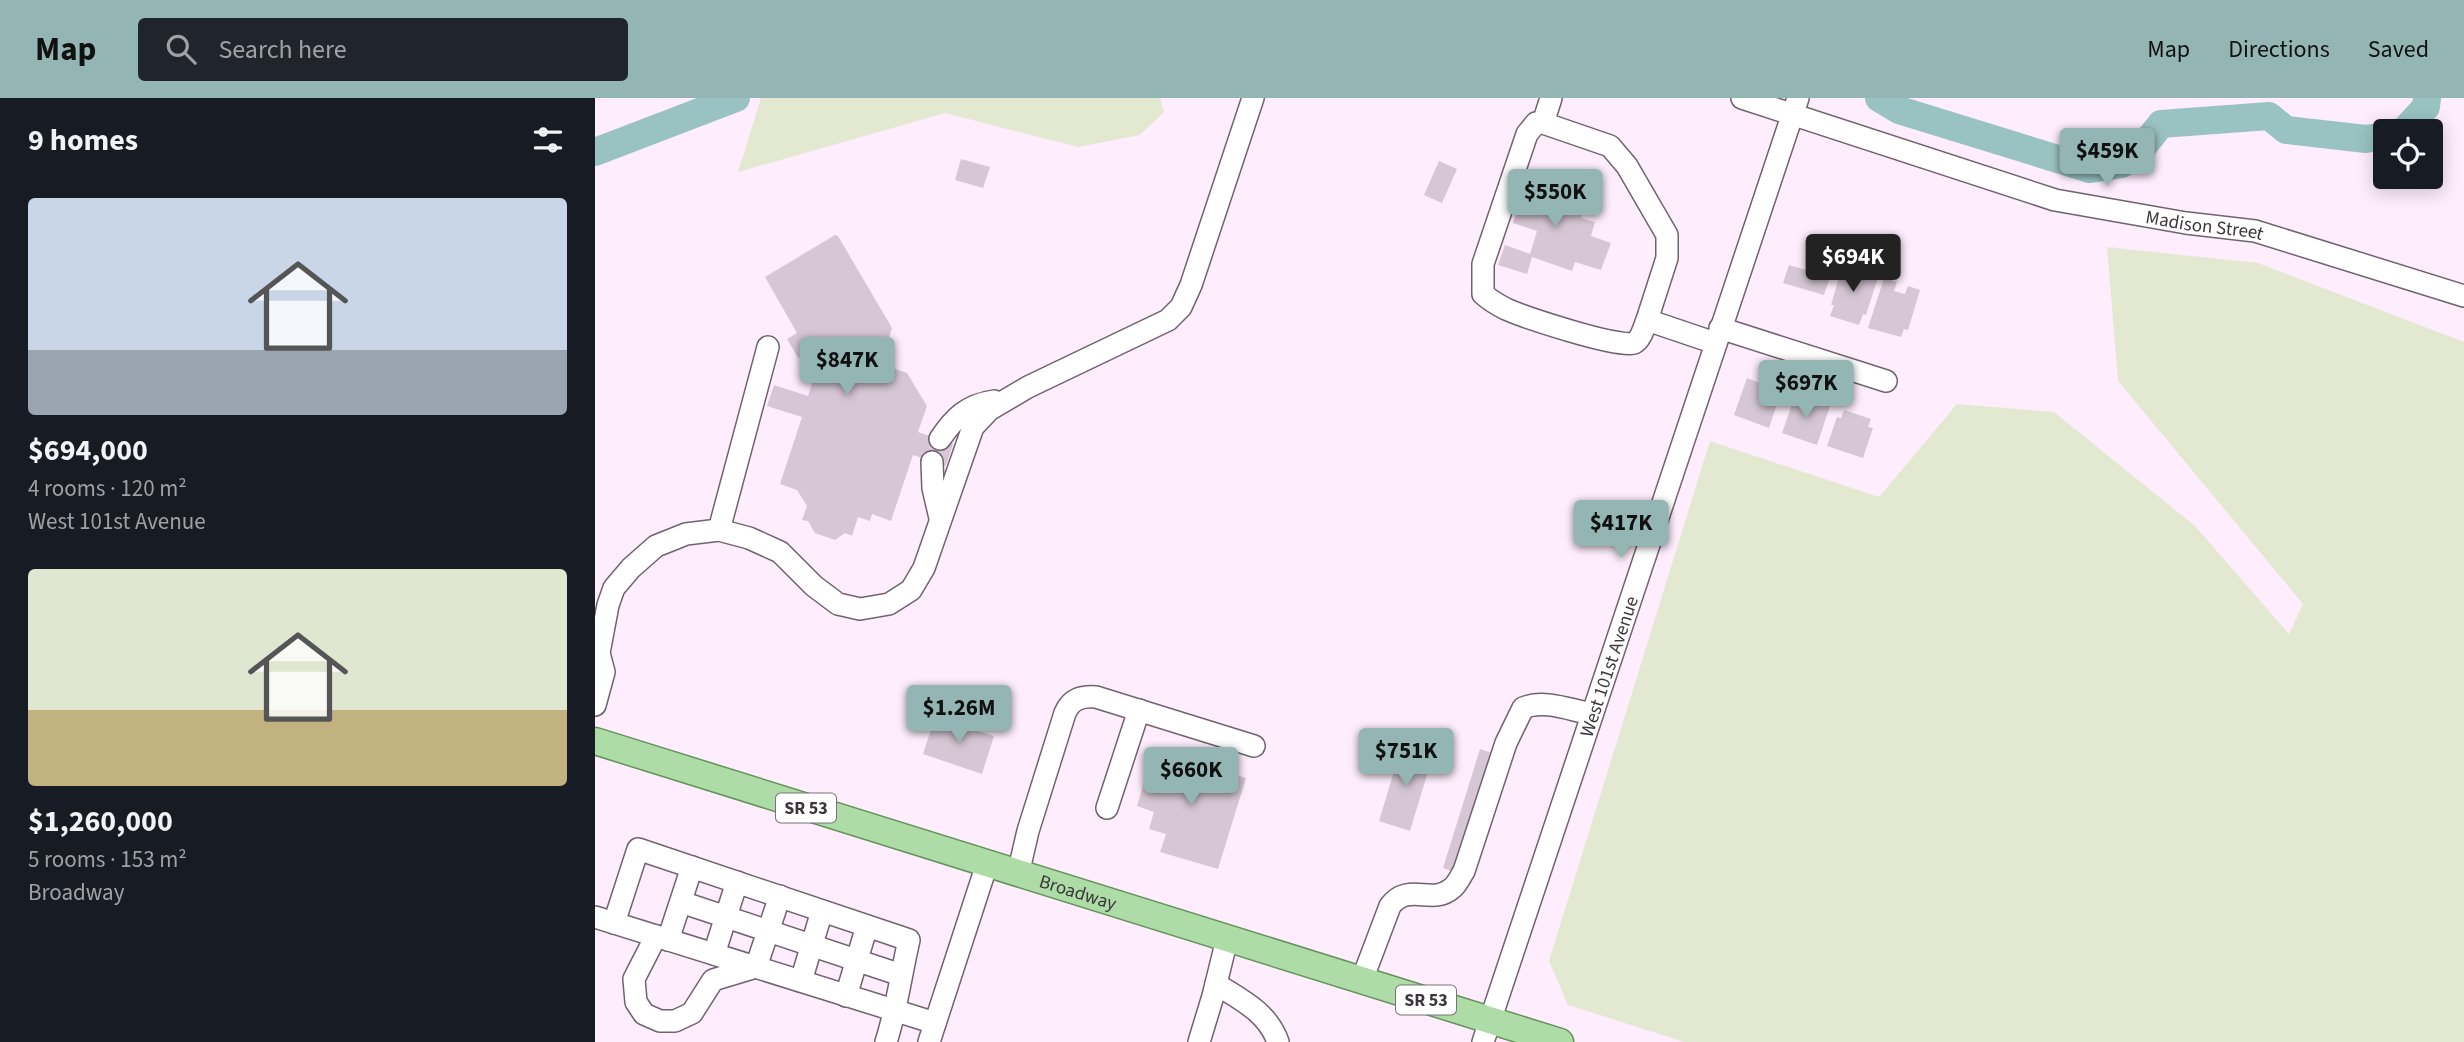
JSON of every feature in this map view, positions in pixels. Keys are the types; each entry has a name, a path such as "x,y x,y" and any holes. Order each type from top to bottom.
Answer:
{"main road":[{"name":"Broadway","path":"595,741 1362,980 1487,1031 1560,1042"}],"street":[{"path":"595,705 604,672 597,655 614,588 631,568 656,546 686,534 719,530 749,538 780,552 814,586 838,604 860,609 889,604 911,590 924,568 974,427 989,410 1077,362 1168,320 1181,307 1191,285 1253,98"},
{"path":"1543,123 1551,98"},
{"name":"Madison Street","path":"1742,98 1795,106 2055,200 2186,223 2255,230 2464,296"},
{"name":"West 101st Avenue","path":"1487,1031 1795,106"},
{"path":"1536,122 1543,123 1610,146 1627,166 1667,235 1667,258 1647,320 1638,340 1632,344 1604,341 1510,311 1483,294 1483,264 1527,134 1536,122"},
{"path":"1647,320 1886,381"},
{"path":"719,530 768,346"},
{"path":"940,439 954,418 982,403 1006,400"},
{"path":"932,461 933,488 940,519"},
{"path":"1018,874 1028,831 1069,704 1086,696 1096,697 1254,746"},
{"path":"1362,980 1390,906 1396,898 1404,895 1442,895 1453,888 1464,871 1506,743 1523,708 1533,704 1546,704 1592,715"},
{"path":"1107,808 1139,710"},
{"path":"886,1042 896,1012 909,940 638,849 605,920 896,1012 932,1033 987,864"},
{"path":"692,867 681,902 662,938 634,979 636,1002 644,1014 660,1021 675,1021 692,1013 713,980 756,967"},
{"path":"714,954 737,882"},
{"path":"756,967 779,896"},
{"path":"681,902 901,975"},
{"path":"801,981 822,911"},
{"path":"846,996 867,926"},
{"path":"1199,1042 1227,939"},
{"path":"1216,984 1258,1011 1269,1022 1277,1042"}],"green space":[{"path":"761,98 1160,98 1164,112 1140,135 1078,147 945,113 738,172"},
{"path":"2107,247 2258,263 2464,342 2464,1042 1684,1042 1568,1005 1549,961 1710,441 1879,497 1957,404 2054,412 2195,526 2289,634 2303,604 2118,381"}],"building":[{"path":"961,159 990,167 983,188 955,180"},
{"path":"1439,161 1457,169 1442,203 1424,195"},
{"path":"1529,176 1589,195 1581,218 1595,222 1591,236 1611,243 1601,270 1575,262 1572,271 1532,257 1527,274 1498,265 1505,245 1530,254 1537,231 1513,223"},
{"path":"835,235 892,328 881,364 907,373 927,406 918,432 953,444 946,466 913,455 891,521 872,514 870,521 858,517 852,536 845,533 835,540 815,533 808,521 802,520 807,506 797,490 780,484 802,417 767,406 774,385 808,396 826,341 798,358 787,339 797,333 765,277"},
{"path":"1843,263 1879,274 1866,315 1863,314 1859,325 1830,316"},
{"path":"1789,265 1830,277 1824,295 1783,283"},
{"path":"1884,278 1897,282 1894,291 1905,294 1908,286 1920,290 1908,330 1904,329 1901,337 1868,328"},
{"path":"1747,378 1773,388 1770,395 1779,398 1769,428 1734,415"},
{"path":"1795,395 1830,406 1817,445 1782,433"},
{"path":"1844,410 1871,419 1868,427 1873,428 1863,458 1827,446 1837,417 1841,418"},
{"path":"935,717 994,736 982,774 923,754"},
{"path":"1402,745 1433,755 1410,831 1379,821"},
{"path":"1154,749 1246,778 1218,869 1160,852 1166,834 1149,829 1154,812 1137,806"},
{"path":"1480,749 1495,754 1458,873 1443,868"}],"waterway":[{"path":"595,152 736,98"},
{"path":"1879,98 1899,110 2090,169 2122,164 2141,149 2161,124 2269,116 2286,130 2373,138"},
{"path":"2415,119 2426,107 2427,98"}]}
